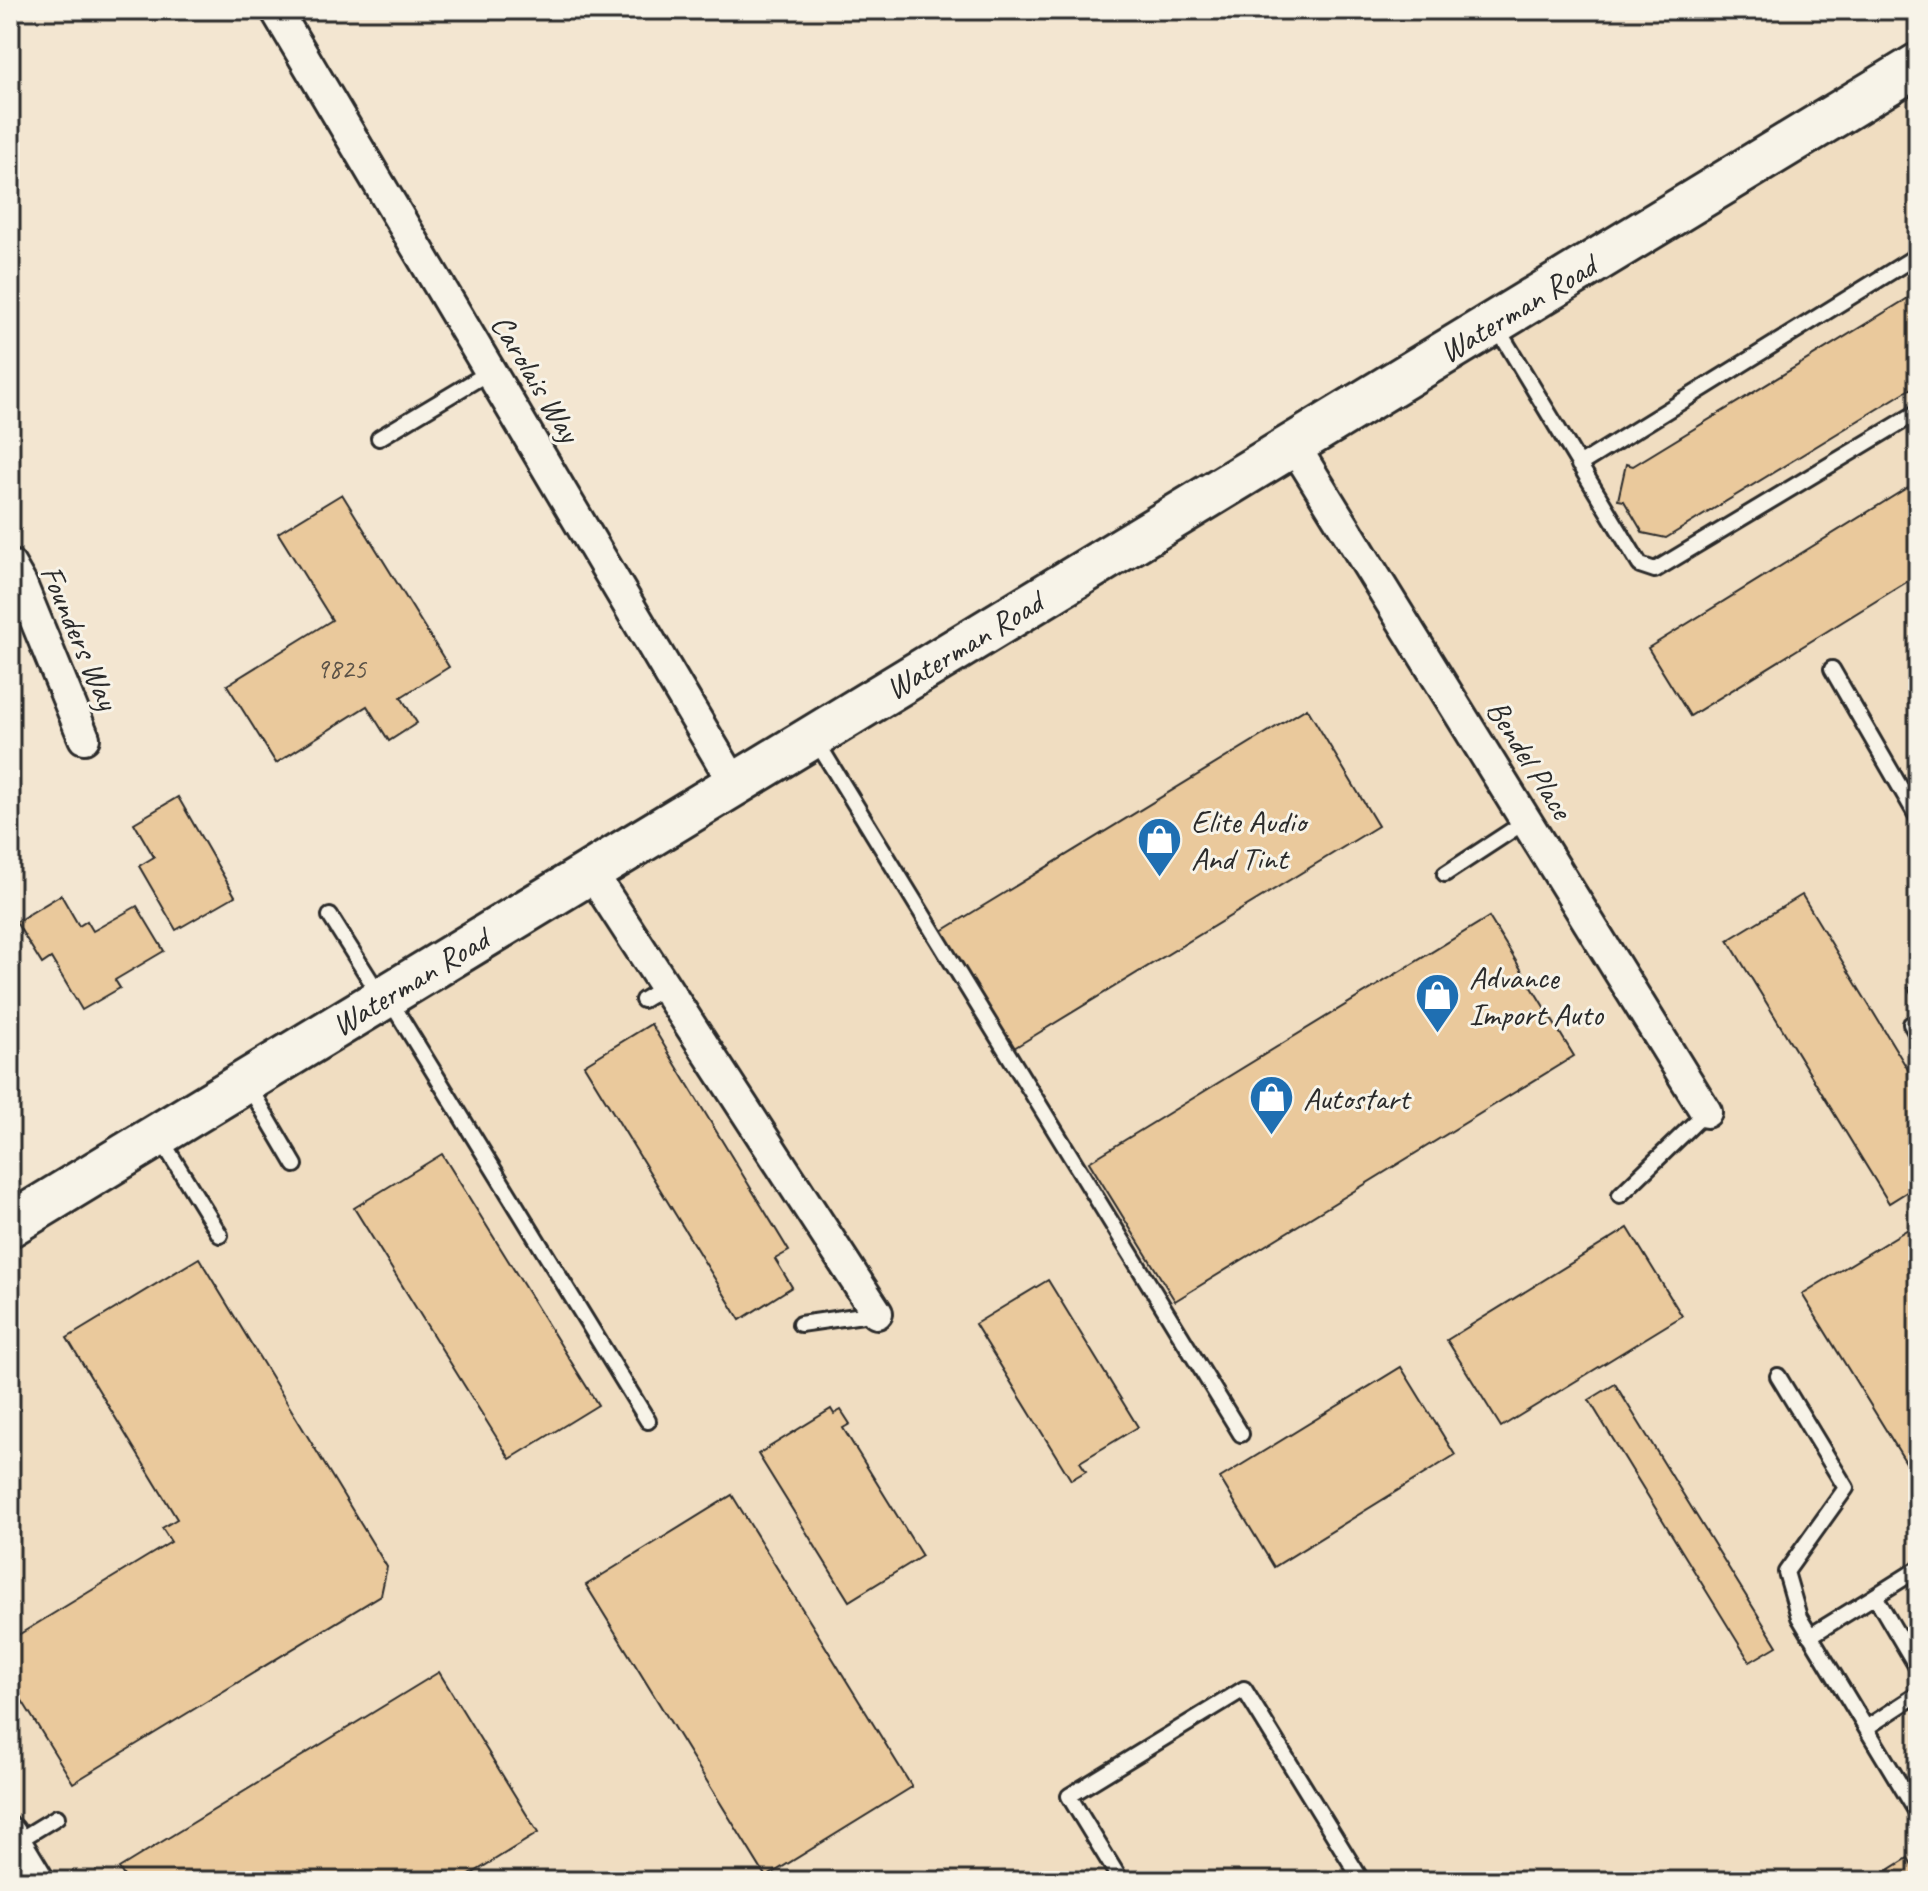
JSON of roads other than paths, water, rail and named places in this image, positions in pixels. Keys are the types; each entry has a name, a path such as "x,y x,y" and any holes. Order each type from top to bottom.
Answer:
{"main road":[{"name":"Waterman Road","path":"10,1225 1918,65"}],"street":[{"name":"Carolais Way","path":"276,10 734,783"},
{"name":"Bendel Place","path":"1293,444 1706,1112"},
{"name":"Founders Way","path":"10,565 21,584 84,738"},
{"path":"590,871 654,994 877,1313"}],"lane":[{"path":"1579,465 1918,255"},
{"path":"1493,322 1640,565 1655,570 1918,412"},
{"path":"379,438 491,371"},
{"path":"1832,669 1918,818"},
{"path":"813,735 1241,1434"},
{"path":"1445,874 1526,821"},
{"path":"330,916 384,996 648,1421"},
{"path":"245,1081 295,1165"},
{"path":"1620,1195 1706,1112"},
{"path":"158,1135 220,1235"},
{"path":"800,1324 877,1313"},
{"path":"1778,1376 1846,1488 1786,1572 1799,1617 1918,1814"},
{"path":"1810,1636 1918,1569"},
{"path":"1875,1596 1918,1669"},
{"path":"1121,1881 1069,1796 1244,1689 1362,1881"},
{"path":"1866,1728 1918,1694"},
{"path":"21,1860 57,1817"}],"place":[{"name":"Elite Audio And Tint","path":"1160,878"},
{"name":"Advance Import Auto","path":"1438,1034"},
{"name":"Autostart","path":"1272,1137"}]}
